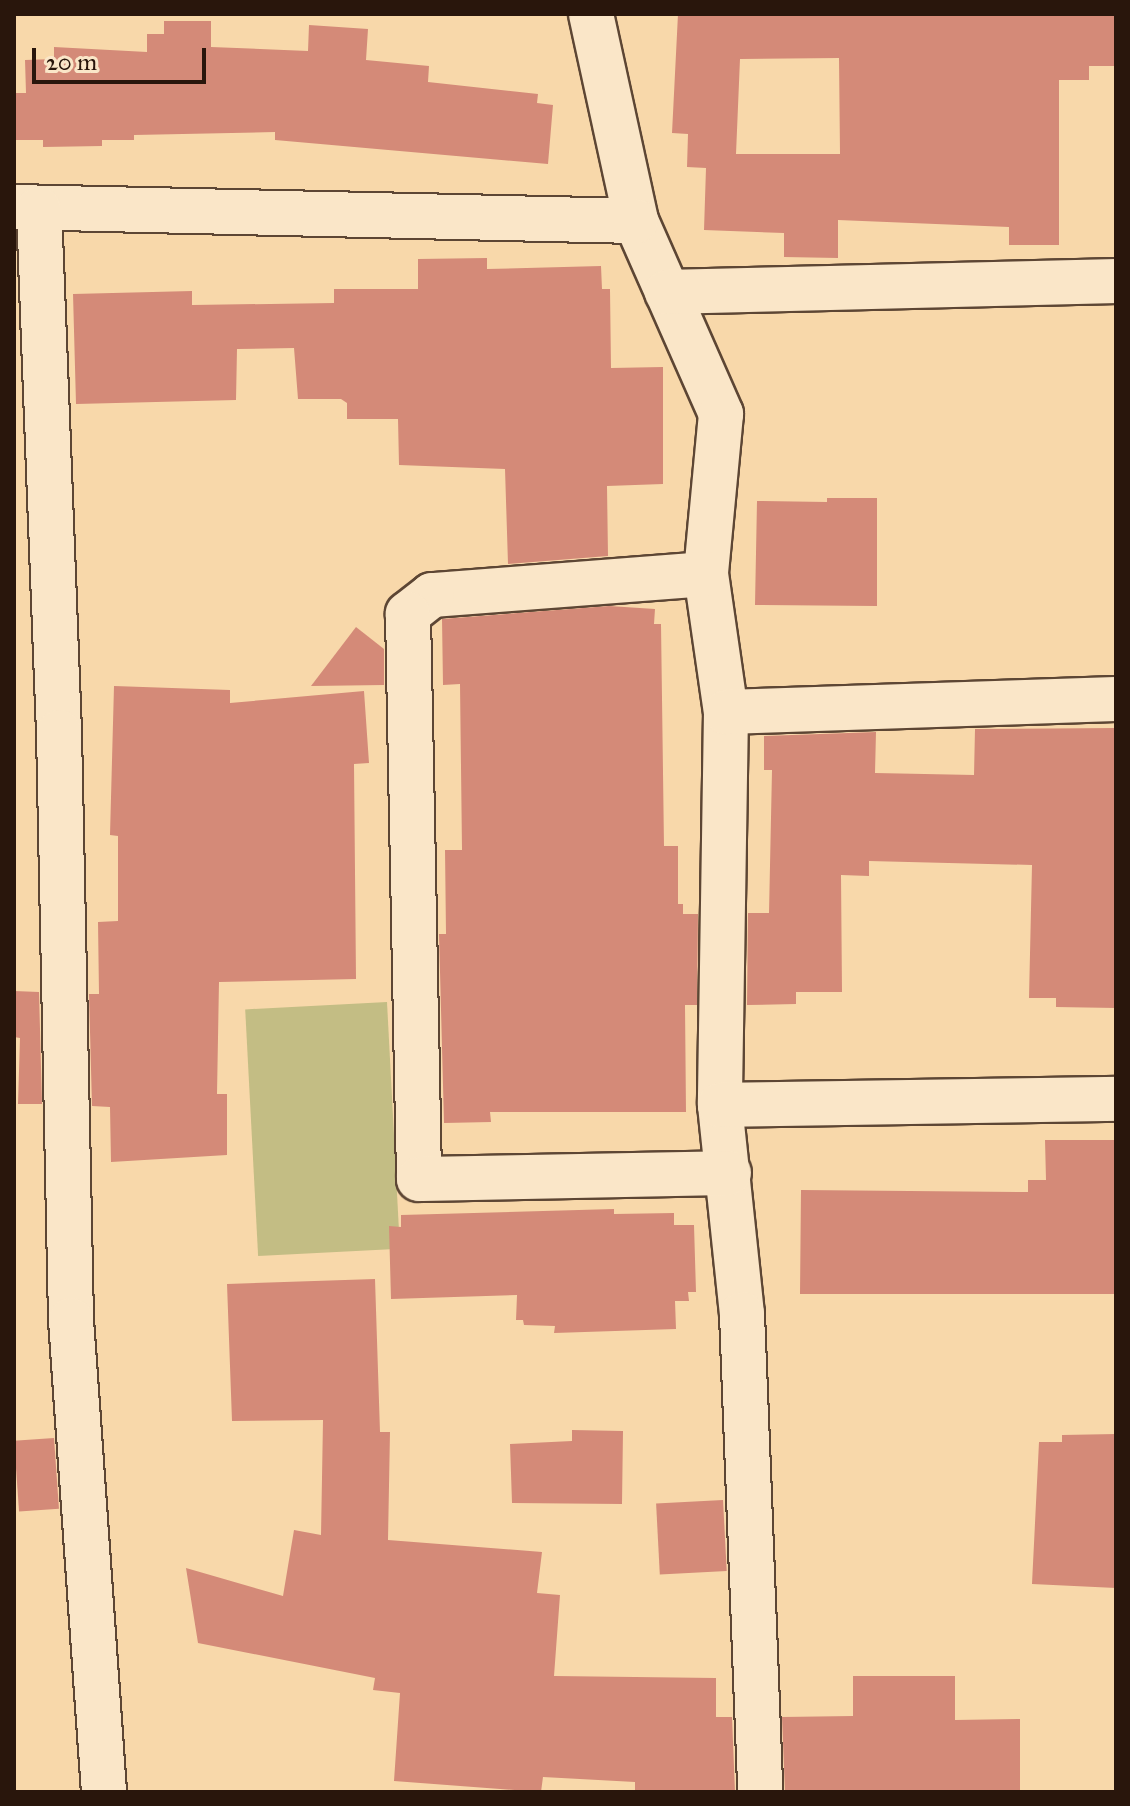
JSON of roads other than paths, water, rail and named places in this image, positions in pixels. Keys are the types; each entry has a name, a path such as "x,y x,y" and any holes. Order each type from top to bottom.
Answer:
{"street":[{"path":"591,14 636,221 721,414 706,574 726,712 720,1105 742,1314 760,1792"},
{"path":"104,1792 71,1320 59,732 27,208 636,221"},
{"path":"667,292 1116,281"},
{"path":"706,574 432,595 408,614 419,1179 729,1173"},
{"path":"726,712 1116,699"},
{"path":"720,1105 1116,1099"}]}
